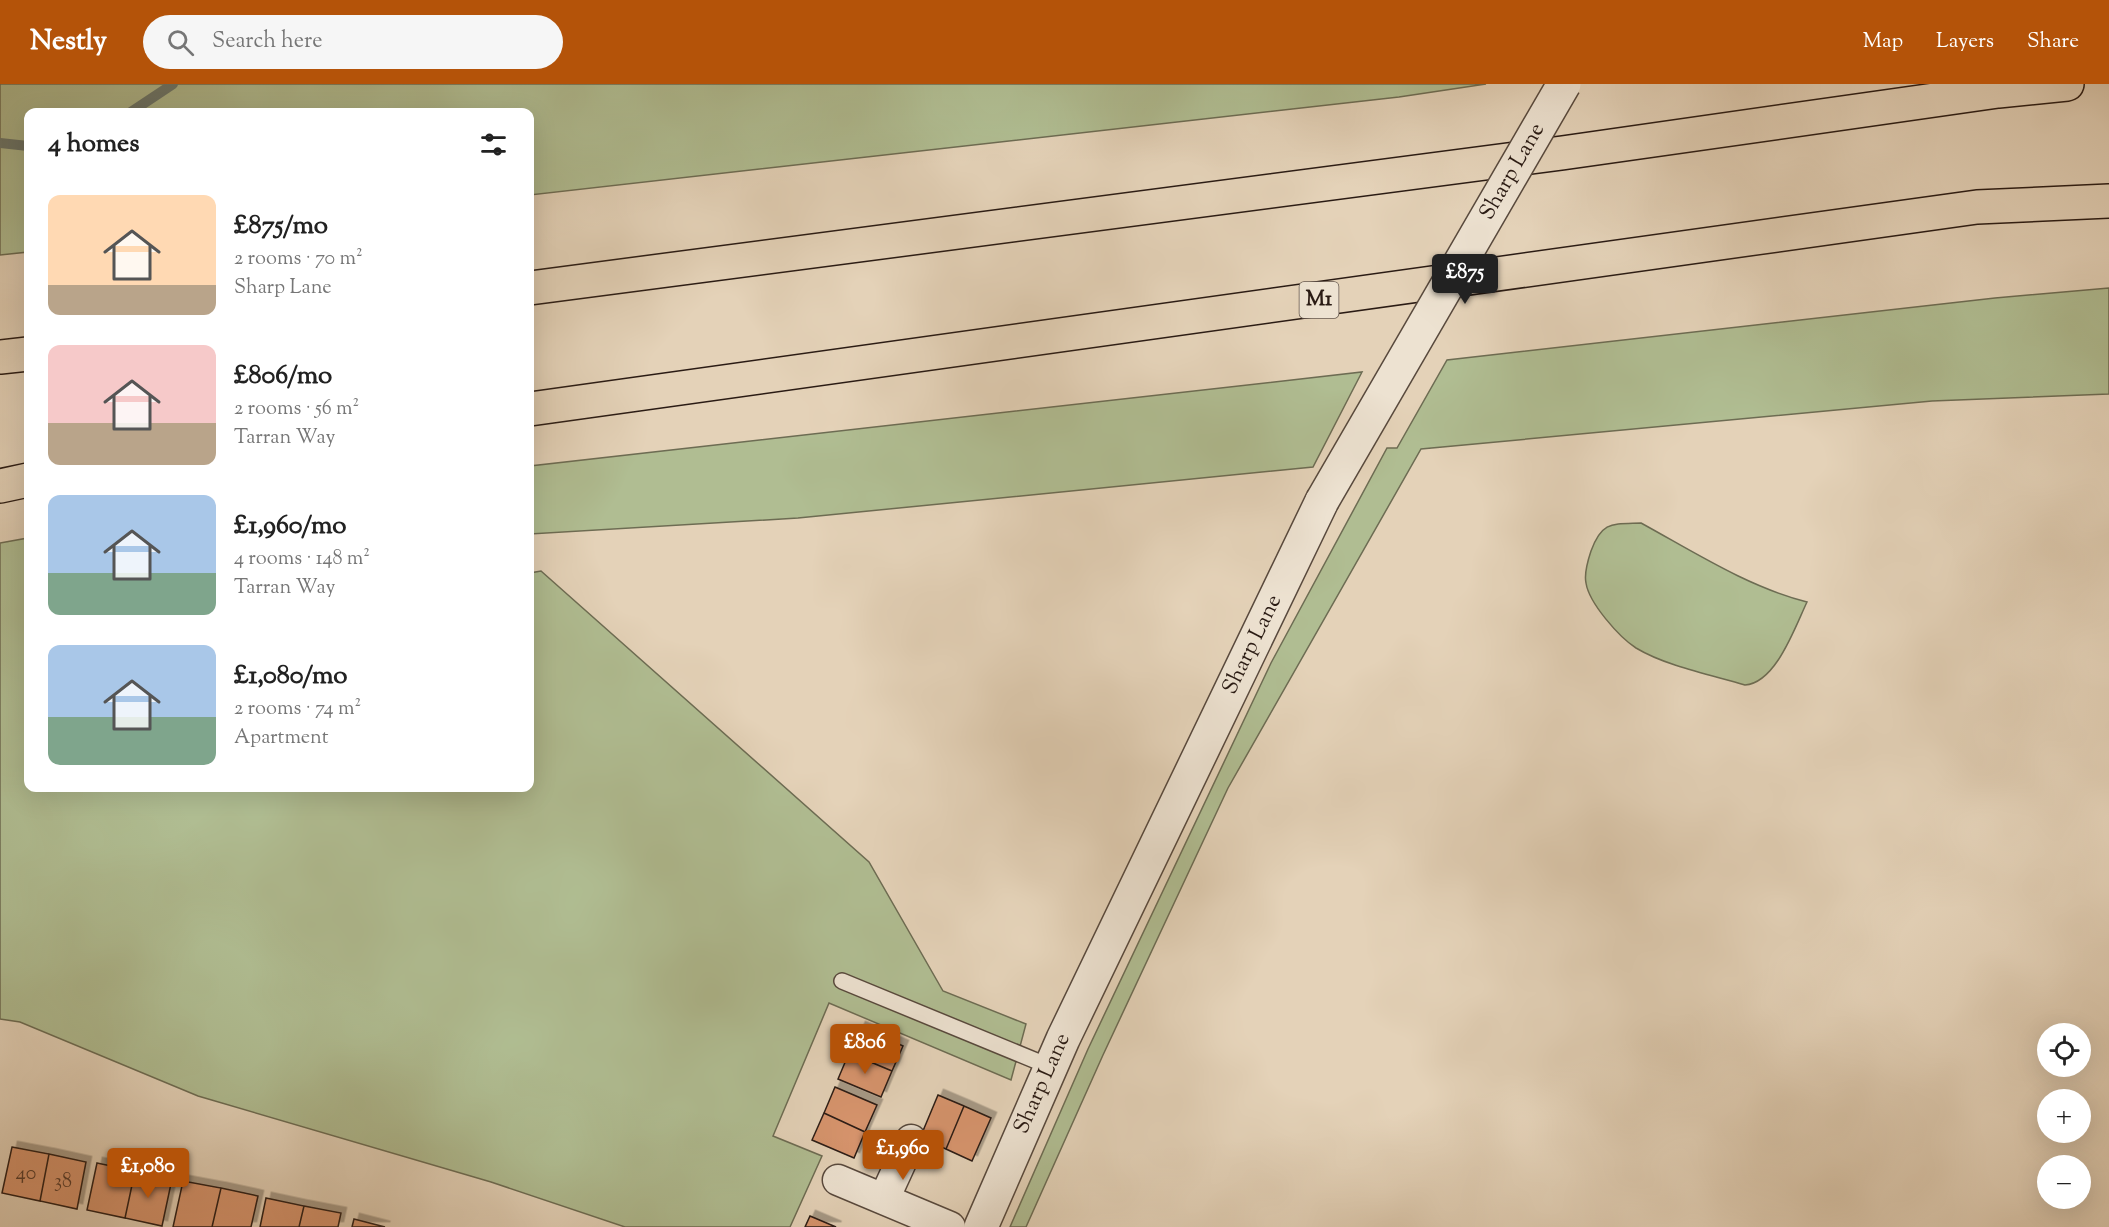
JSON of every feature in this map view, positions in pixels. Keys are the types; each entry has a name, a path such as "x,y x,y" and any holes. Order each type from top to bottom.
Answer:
{"highway":[{"path":"534,287 1562,153 1998,91 2067,84"},
{"name":"M1","path":"534,408 1977,207 2109,201"},
{"path":"0,357 24,354"},
{"path":"0,481 24,479"},
{"path":"0,486 24,480"}],"street":[{"name":"Sharp Lane","path":"981,1227 1051,1066 1322,501 1564,84"},
{"path":"884,1199 911,1140"},
{"path":"838,1179 950,1227"}],"lane":[{"path":"842,981 1051,1066"}],"green space":[{"path":"0,84 1486,84 1399,97 534,195 534,108 24,108 24,252 0,255"},
{"path":"2109,288 2109,394 1932,401 1421,449 1228,788 1103,1055 1026,1227 1010,1227 1088,1049 1271,663 1387,448 1397,448 1447,360 1995,298"},
{"path":"1362,372 1313,467 798,518 534,534 534,466"},
{"path":"1641,523 1743,578 1807,602 1783,652 1766,675 1756,682 1745,685 1675,665 1636,648 1606,619 1588,591 1586,583 1586,571 1591,551 1599,534 1609,526"},
{"path":"24,539 24,792 534,792 534,572 541,571 869,862 943,991 1026,1024 1011,1080 829,1003 773,1136 822,1156 790,1227 625,1227 491,1182 198,1096 20,1022 0,1019 0,543"}],"building":[{"path":"860,1027 903,1046 892,1071 849,1053"},
{"path":"849,1053 892,1071 881,1097 838,1079"},
{"path":"835,1087 877,1105 865,1132 824,1113"},
{"path":"938,1095 964,1106 946,1149 920,1138"},
{"path":"964,1106 991,1118 972,1161 946,1149"},
{"path":"824,1113 865,1132 854,1158 812,1140"},
{"path":"12,1147 49,1154 40,1201 2,1193"},
{"path":"49,1154 86,1162 77,1209 40,1201"},
{"path":"97,1163 135,1171 125,1218 87,1210"},
{"path":"135,1171 172,1179 162,1226 125,1218"},
{"path":"183,1181 221,1188 212,1227 173,1227"},
{"path":"221,1188 258,1196 251,1227 212,1227"},
{"path":"266,1198 304,1206 299,1227 260,1227"},
{"path":"304,1206 341,1213 338,1227 299,1227"},
{"path":"810,1216 836,1227 805,1227"},
{"path":"354,1219 385,1227 352,1227"}],"waterway":[{"path":"137,108 173,84"},
{"path":"0,143 24,146"}]}
